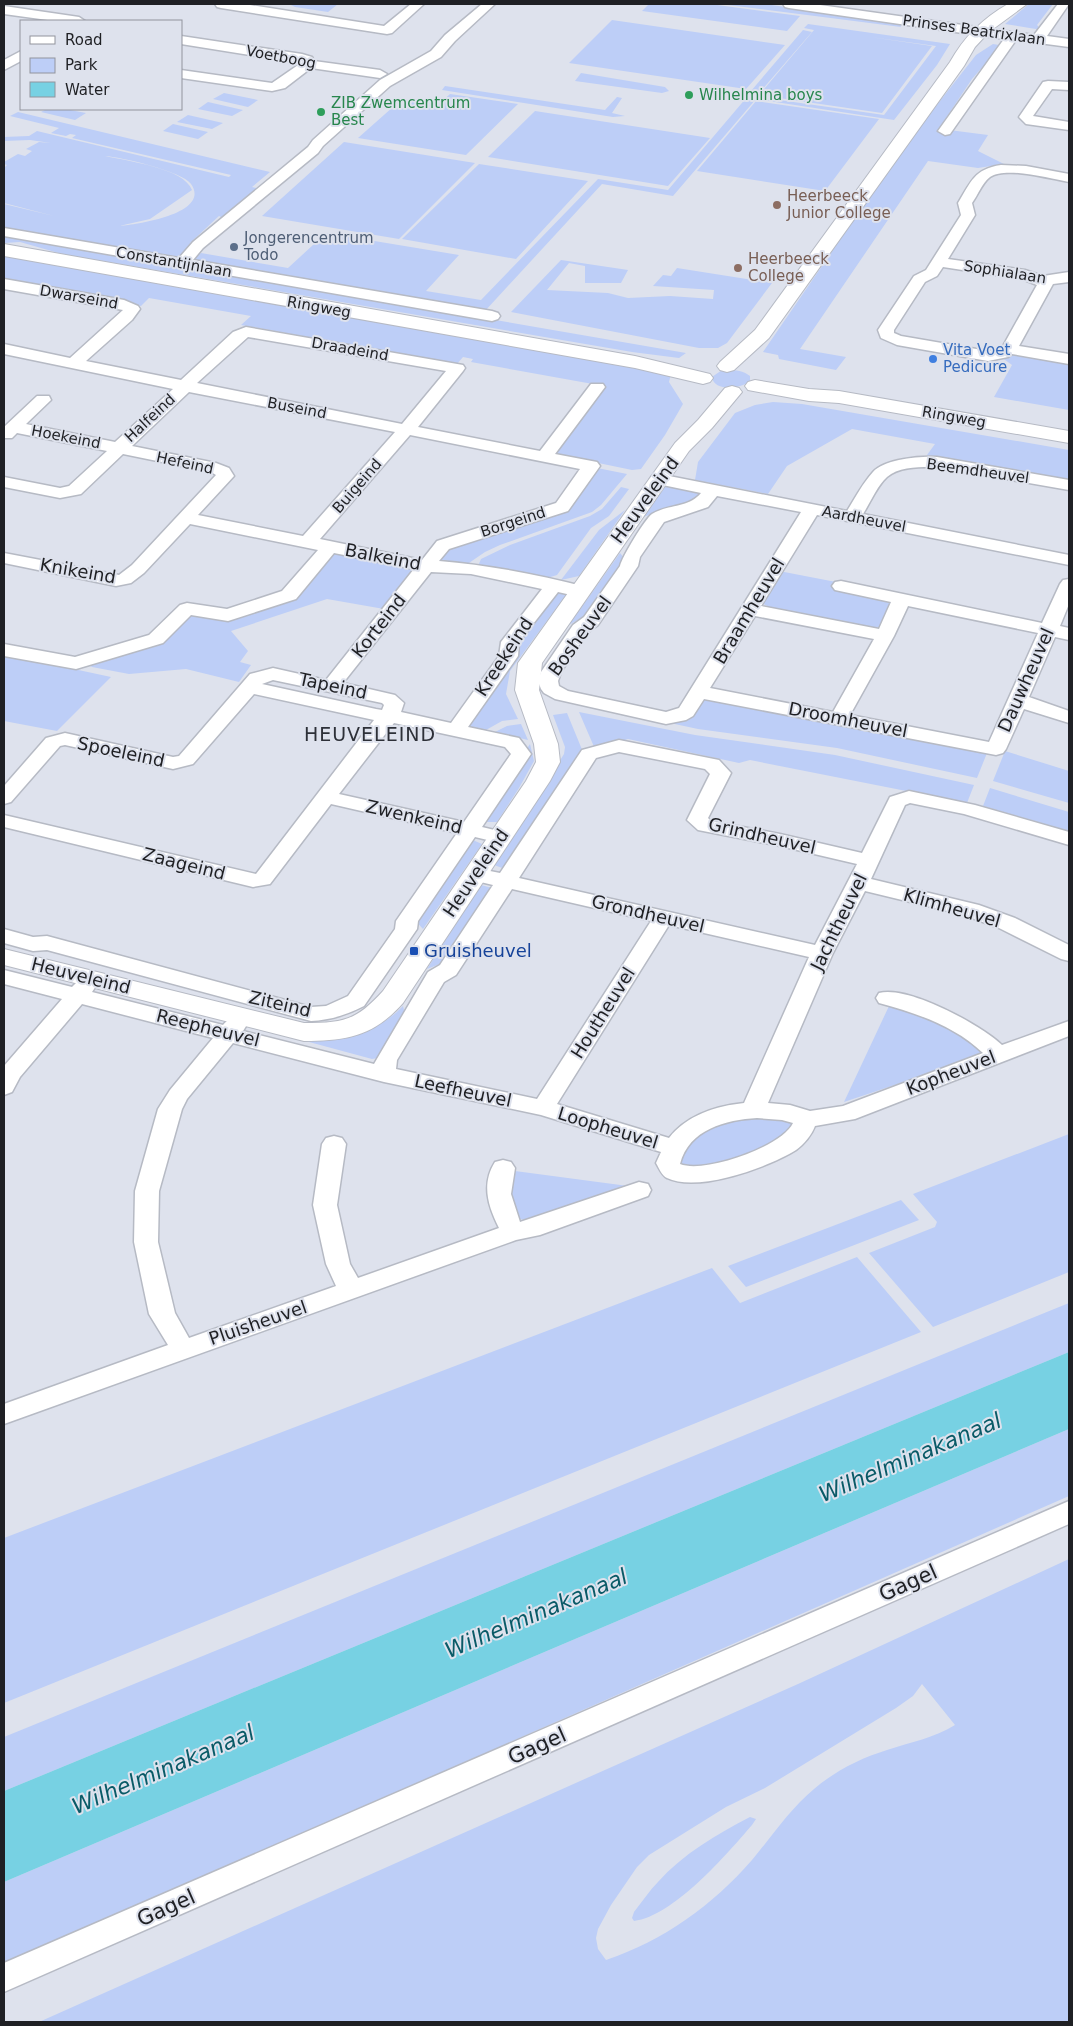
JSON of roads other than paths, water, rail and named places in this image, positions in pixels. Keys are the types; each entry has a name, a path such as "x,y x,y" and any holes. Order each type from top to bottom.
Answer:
{"main road":[{"path":"762,334 754,378 748,390 732,392 712,375 762,334 958,63 983,32 1021,4"},
{"name":"Ringweg","path":"4,250 635,362 712,375 754,378 809,395 839,397 1069,437"},
{"name":"Heuveleind","path":"682,447 712,375"},
{"name":"Heuveleind","path":"4,957 84,987 235,1025 330,1033 352,1028 379,1014 393,997 538,781 548,762 546,744 527,690 530,663 682,447 705,424 732,392"}],"street":[{"path":"222,4 387,30 418,4"},
{"path":"182,263 198,245 308,155 318,142 385,84 436,54 450,38 489,4"},
{"name":"Prinses Beatrixlaan","path":"789,4 1069,43"},
{"path":"1038,39 1064,4"},
{"path":"4,10 72,20"},
{"path":"914,21 923,10"},
{"path":"945,131 1013,35"},
{"name":"Voetboog","path":"182,40 302,58 307,60 308,64 380,74"},
{"path":"4,53 20,55"},
{"path":"4,66 20,56"},
{"path":"182,74 272,87 280,85 308,64"},
{"path":"1069,86 1048,85 1026,117 1031,121 1069,126"},
{"path":"1042,281 1045,284 1010,349 1002,354 988,356 897,340 887,335 886,330 919,279 932,273 940,262 968,215 965,203 986,173 995,169 1010,169 1069,178"},
{"name":"Constantijnlaan","path":"4,232 492,316"},
{"name":"Sophialaan","path":"940,262 1025,275 1042,281 1069,277"},
{"name":"Dwarseind","path":"4,284 132,308 126,317 74,363"},
{"name":"Draadeind","path":"184,386 238,334 246,332 458,368 407,429"},
{"name":"Buseind","path":"4,349 591,466"},
{"path":"1010,349 1069,359"},
{"name":"Halfeind","path":"4,482 60,493 75,490 184,386"},
{"path":"544,456 597,387"},
{"name":"Hoekeind","path":"9,432 43,400"},
{"name":"Buigeind","path":"307,543 407,429"},
{"name":"Hoekeind","path":"9,432 106,444 117,449"},
{"name":"Hefeind","path":"117,449 216,468 222,472 225,476 187,518"},
{"name":"Beemdheuvel","path":"852,517 880,474 886,470 923,462 937,462 1069,485"},
{"name":"Borgeind","path":"426,566 443,546 562,507 591,466"},
{"name":"Aardheuvel","path":"659,479 1069,560"},
{"name":"Bosheuvel","path":"686,712 679,716 666,718 562,695 551,689 548,681 551,672 580,629 591,622 629,566 631,557 658,518 702,503 712,490"},
{"name":"Braamheuvel","path":"686,712 812,509"},
{"name":"Balkeind","path":"187,518 426,566 471,569 580,591"},
{"name":"Knikeind","path":"4,558 116,581 125,579 138,569 187,518"},
{"path":"4,650 76,663 156,639 187,609 228,615 289,596 330,547"},
{"name":"Korteind","path":"332,685 426,566"},
{"name":"Dauwheuvel","path":"996,749 1069,584"},
{"name":"Kreekeind","path":"456,730 508,656 510,642 554,585"},
{"path":"841,586 1069,634"},
{"path":"839,718 885,636 902,599"},
{"path":"750,608 885,636"},
{"name":"Tapeind","path":"252,683 273,674 332,685 388,699 394,703 390,716"},
{"name":"Tapeind","path":"252,683 376,715 390,716 512,742 521,754 467,830"},
{"name":"Spoeleind","path":"4,798 53,742 65,739 173,763 186,760 252,683"},
{"name":"Droomheuvel","path":"700,692 996,749"},
{"path":"1017,700 1069,717"},
{"name":"Zaageind","path":"4,821 254,881 263,879 328,797 382,723 390,716"},
{"name":"Grindheuvel","path":"505,881 589,754 619,746 712,764 721,773 697,820 705,826 780,840 869,861"},
{"name":"Zwenkeind","path":"328,797 500,837"},
{"name":"Jachtheuvel","path":"753,1110 822,953 859,883 897,801 909,797 968,809 1069,839"},
{"name":"Ziteind","path":"4,936 33,944 47,943 312,1014 327,1013 342,1008 356,1000 406,929 407,921 467,830"},
{"name":"Grondheuvel","path":"475,874 822,953"},
{"path":"384,1074 386,1060 436,977 448,970 505,881"},
{"name":"Klimheuvel","path":"859,883 971,910 1006,923 1069,954"},
{"name":"Houtheuvel","path":"543,1108 663,918"},
{"path":"4,1087 10,1074 109,960"},
{"path":"4,977 84,987"},
{"path":"887,998 915,1005 935,1013 970,1032 999,1055"},
{"path":"182,1350 162,1314 146,1242 147,1191 170,1109 178,1095 235,1025"},
{"name":"Reepheuvel","path":"235,1025 384,1074"},
{"name":"Kopheuvel","path":"806,1120 847,1113 1069,1028"},
{"name":"Leefheuvel","path":"384,1074 543,1108"},
{"name":"Loopheuvel","path":"543,1108 660,1171 677,1173 695,1173 735,1167 765,1156 792,1141 805,1127 806,1120"},
{"path":"660,1171 682,1135 714,1117 753,1110 783,1112 802,1117 806,1120"},
{"path":"334,1144 325,1205 338,1264 351,1290"},
{"path":"503,1168 498,1184 500,1202 513,1232"},
{"name":"Pluisheuvel","path":"4,1414 513,1232 531,1229 660,1171"},
{"name":"Gagel","path":"4,1978 1069,1512"}],"water":[{"name":"Wilhelminakanaal","path":"1069,1352 1069,1429 4,1882 4,1791"}],"place":[{"name":"Wilhelmina boys","path":"689,95"},
{"name":"ZIB Zwemcentrum Best","path":"321,112"},
{"name":"Heerbeeck Junior College","path":"777,205"},
{"name":"Jongerencentrum Todo","path":"234,247"},
{"name":"Heerbeeck College","path":"738,268"},
{"name":"Vita Voet Pedicure","path":"933,359"},
{"name":"Gruisheuvel","path":"414,951"}],"district":[{"name":"HEUVELEIND","path":"370,734"}]}
